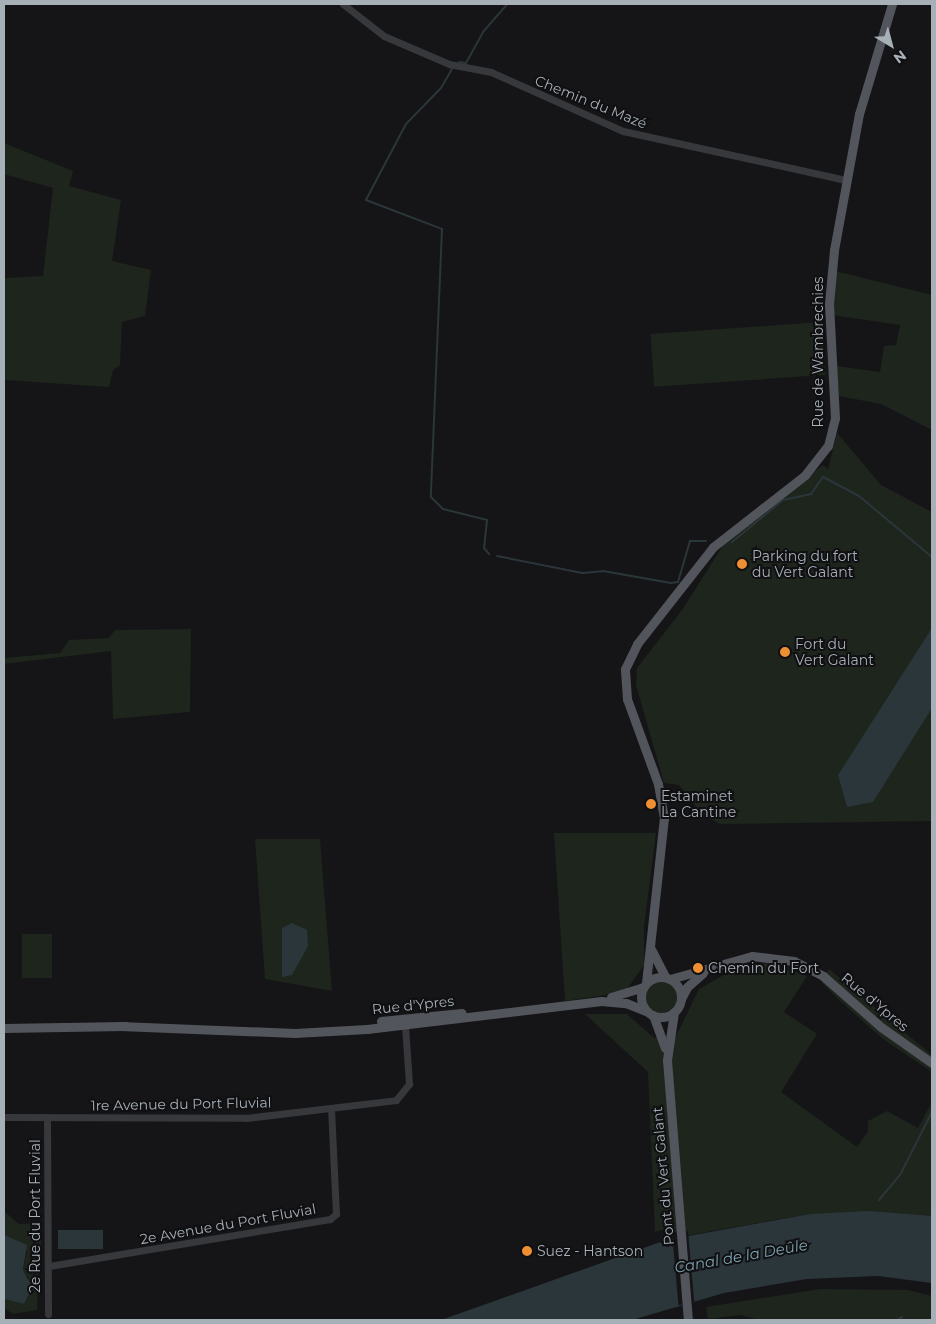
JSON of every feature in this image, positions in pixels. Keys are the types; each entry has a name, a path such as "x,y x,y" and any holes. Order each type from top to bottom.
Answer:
{"main road":[{"name":"Rue de Wambrechies","path":"645,985 664,818 658,784 627,699 624,672 637,644 722,537 813,468 831,437 835,406 829,294 846,180 864,92 892,4"},
{"path":"649,939 667,978 679,988 681,999 674,1012 667,1060"},
{"name":"Rue d'Ypres","path":"667,978 757,955 799,963 823,976 881,1027 932,1063"},
{"name":"Rue d'Ypres","path":"681,999 690,984 714,967"},
{"path":"667,978 645,985 641,1001 649,1013 667,1060"},
{"name":"Rue d'Ypres","path":"4,1028 120,1026 162,1023 210,1030 336,1030 405,1025 582,1003 632,994 645,985"},
{"name":"Rue d'Ypres","path":"582,1003 616,1001 649,1013"},
{"path":"649,1013 674,1012"},
{"name":"Rue d'Ypres","path":"336,1030 454,1013 493,1014"},
{"name":"Pont du Vert Galant","path":"667,1060 688,1320"}],"street":[{"name":"Chemin du Mazé","path":"343,4 384,36 449,64 496,74 623,132 846,180"},
{"name":"1re Avenue du Port Fluvial","path":"4,1117 246,1118 331,1109 403,1096 409,1084 405,1025"},
{"name":"2e Avenue du Port Fluvial","path":"49,1266 330,1219 336,1214 331,1109"},
{"name":"2e Rue du Port Fluvial","path":"47,1117 48,1314"}],"shaded area":[{"path":"4,143 73,171 69,186 121,200 112,261 151,270 145,316 122,322 120,365 113,370 109,387 4,380 4,278 43,276 53,188 4,174"},
{"path":"835,271 932,295 932,430 881,404 839,396 836,366 880,372 884,346 896,345 900,325 832,315"},
{"path":"822,322 826,375 654,387 650,334"},
{"path":"837,433 881,485 932,512 932,821 720,824 701,813 679,785 664,783 636,685 637,668 682,610 731,533 823,465 828,469"},
{"path":"191,629 190,712 113,719 111,651 4,664 4,658 60,653 69,640 109,638 115,630"},
{"path":"554,833 656,833 644,927 644,965 625,992 565,1001"},
{"path":"255,839 320,839 332,991 265,979"},
{"path":"22,934 52,934 52,978 22,978"},
{"path":"766,963 807,976 784,1012 817,1034 781,1092 857,1147 868,1131 868,1121 887,1111 918,1128 932,1102 932,1216 810,1214 672,1238 669,1228 655,1232 648,1072 585,1014 627,1014 654,1038 676,1036 699,989 738,967"},
{"path":"829,969 932,1055 932,1072 883,1039 822,983"},
{"path":"661,981 673,985 677,997 673,1009 661,1013 649,1009 645,997 649,985"},
{"path":"4,1211 19,1224 42,1223 37,1310 13,1314 4,1308 4,1299 24,1304 28,1278 23,1270 27,1251 4,1235"},
{"path":"820,1289 908,1290 932,1296 932,1320 760,1320 740,1315 708,1319 706,1307"}],"water":[{"path":"932,628 932,708 873,802 847,807 838,775"},
{"path":"292,923 307,930 308,946 292,975 282,977 282,928"},
{"name":"Canal de la Deûle","path":"869,1211 932,1216 932,1283 878,1276 807,1279 724,1293 632,1320 441,1320 666,1240 810,1214"},
{"path":"58,1230 103,1230 103,1249 58,1249"},
{"path":"4,1235 27,1245 23,1270 32,1287 24,1304 4,1299"}],"pier":[{"path":"688,1231 694,1304 678,1305 672,1232"}],"waterway":[{"path":"459,62 466,63 483,32 507,4"},
{"path":"452,69 441,88 406,124 366,200 442,229 431,497 443,509 487,520 484,548 489,554"},
{"path":"732,542 783,500 811,494 823,477 859,496 932,557"},
{"path":"497,556 582,573 603,571 671,583 678,582 690,541 706,541"},
{"path":"879,1200 900,1175 932,1112"},
{"path":"897,1320 902,1317"}],"place":[{"name":"Parking du fort du Vert Galant","path":"742,564"},
{"name":"Fort du Vert Galant","path":"785,652"},
{"name":"Estaminet La Cantine","path":"651,804"},
{"name":"Chemin du Fort","path":"698,968"},
{"name":"Suez - Hantson","path":"527,1251"}]}
